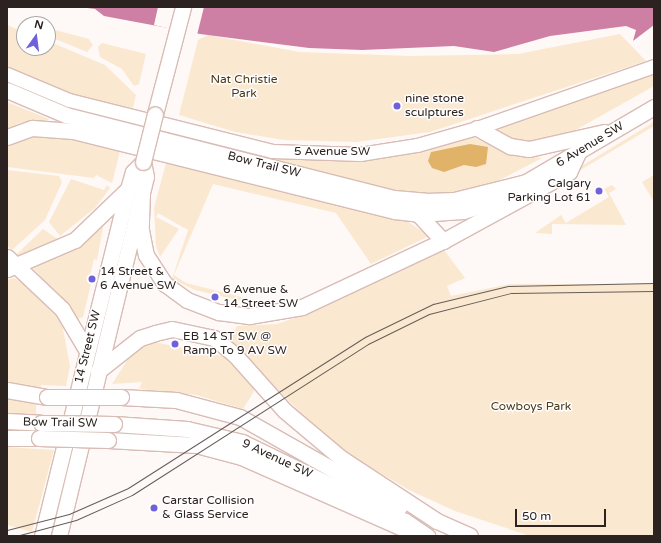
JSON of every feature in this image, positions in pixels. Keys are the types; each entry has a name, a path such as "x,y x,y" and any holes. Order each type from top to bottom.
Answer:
{"main road":[{"name":"14 Street SW","path":"59,536 98,371 135,190 133,172 143,162 183,7"},
{"name":"Bow Trail SW","path":"7,90 66,115 394,198 454,200 526,182"},
{"name":"6 Avenue SW","path":"526,182 578,153 654,107"},
{"path":"476,128 510,146 529,150 620,127"},
{"path":"7,137 32,128 73,131 395,211 418,214 485,205 519,190 526,182"},
{"path":"135,190 146,255 165,284 187,300 218,312 249,316 302,306 443,241 569,172 578,153"},
{"name":"14 Street SW","path":"42,536 87,351 135,190"},
{"path":"87,351 62,309 10,264 75,240 135,190"},
{"path":"418,214 443,241"},
{"path":"98,371 140,338 155,333 172,329 214,338 234,354 286,410 341,458 437,521"},
{"path":"7,390 47,397 120,397 176,400 240,417 366,490 410,513 437,521 470,536"},
{"name":"Bow Trail SW","path":"7,421 114,424"},
{"name":"9 Avenue SW","path":"114,424 187,429 242,442 404,521 426,536"},
{"name":"Bow Trail SW","path":"7,438 108,440"},
{"name":"9 Avenue SW","path":"108,440 196,445 241,457 393,527 426,536"}],"street":[{"name":"5 Avenue SW","path":"7,74 69,100 272,151 360,154 417,146 476,128 654,66"}],"green space":[{"path":"7,25 16,29 16,56 56,56 56,44 105,65 136,95 133,108 71,96 7,70"},
{"path":"56,30 89,39 93,45 87,52 56,39"},
{"name":"Nat Christie Park","path":"620,34 646,61 430,132 356,142 284,140 235,132 179,115 198,40 208,35 299,52 409,56 518,54"},
{"path":"102,43 146,54 139,84 134,86 122,69 100,57 98,47"},
{"path":"654,70 654,86 572,132 537,142 513,140 496,128"},
{"path":"7,102 49,119 48,121 20,123 7,129"},
{"path":"654,122 654,126 502,217 501,215"},
{"path":"60,134 120,151 112,183 96,175 94,178 7,167 7,146 14,141 32,135"},
{"path":"470,136 511,154 542,158 492,184 443,194 395,191 272,161 273,154 302,157"},
{"path":"166,163 404,219 429,236 371,264 336,213 213,184 174,275 186,283 265,303 254,304 195,290 172,279 188,230 158,213 156,217 179,229 160,257 156,246 154,208"},
{"path":"7,170 59,176 62,182 45,220 12,250 7,245"},
{"path":"654,175 654,202 642,182"},
{"path":"71,179 104,190 107,185 110,188 95,208 60,236 49,222"},
{"path":"612,185 616,189 609,193 626,225 552,224 552,234 535,233 561,215 566,223 609,197 604,189"},
{"path":"104,222 97,260 94,259 90,275 93,276 83,317 77,319 33,268 71,250"},
{"path":"43,229 59,240 19,258 16,255"},
{"name":"Cowboys Park","path":"444,250 465,278 447,286 451,296 510,284 654,284 654,536 530,536 455,511 409,490 353,457 315,427 229,341 237,326 277,324 294,318"},
{"path":"13,278 23,282 55,311 66,327 63,329 70,366 66,386 41,385 40,390 7,384 7,280"},
{"path":"154,342 223,356 256,388 243,409 196,395 139,389 142,382 112,384 132,353"},
{"path":"7,398 36,402 36,417 7,417"},
{"path":"7,447 54,450 32,532 7,525"}],"shaded area":[{"path":"80,7 654,7 654,25 633,41 636,30 626,26 550,36 494,52 454,46 362,50 309,48 200,34 104,16 95,9"},
{"path":"470,144 488,147 486,164 476,167 464,165 444,172 432,168 428,161 431,152"}],"pier":[{"path":"158,7 204,7 197,35 154,25"}],"tram line":[{"path":"7,530 69,514 128,488 365,337 433,304 508,286 654,283"},
{"path":"16,536 76,520 132,495 368,344 429,314 511,293 654,291"}],"place":[{"name":"nine stone sculptures","path":"397,106"},
{"name":"Calgary Parking Lot 61","path":"599,191"},
{"name":"14 Street & 6 Avenue SW","path":"92,279"},
{"name":"6 Avenue & 14 Street SW","path":"215,297"},
{"name":"EB 14 ST SW @ Ramp To 9 AV SW","path":"175,344"},
{"name":"Carstar Collision & Glass Service","path":"154,508"}]}
